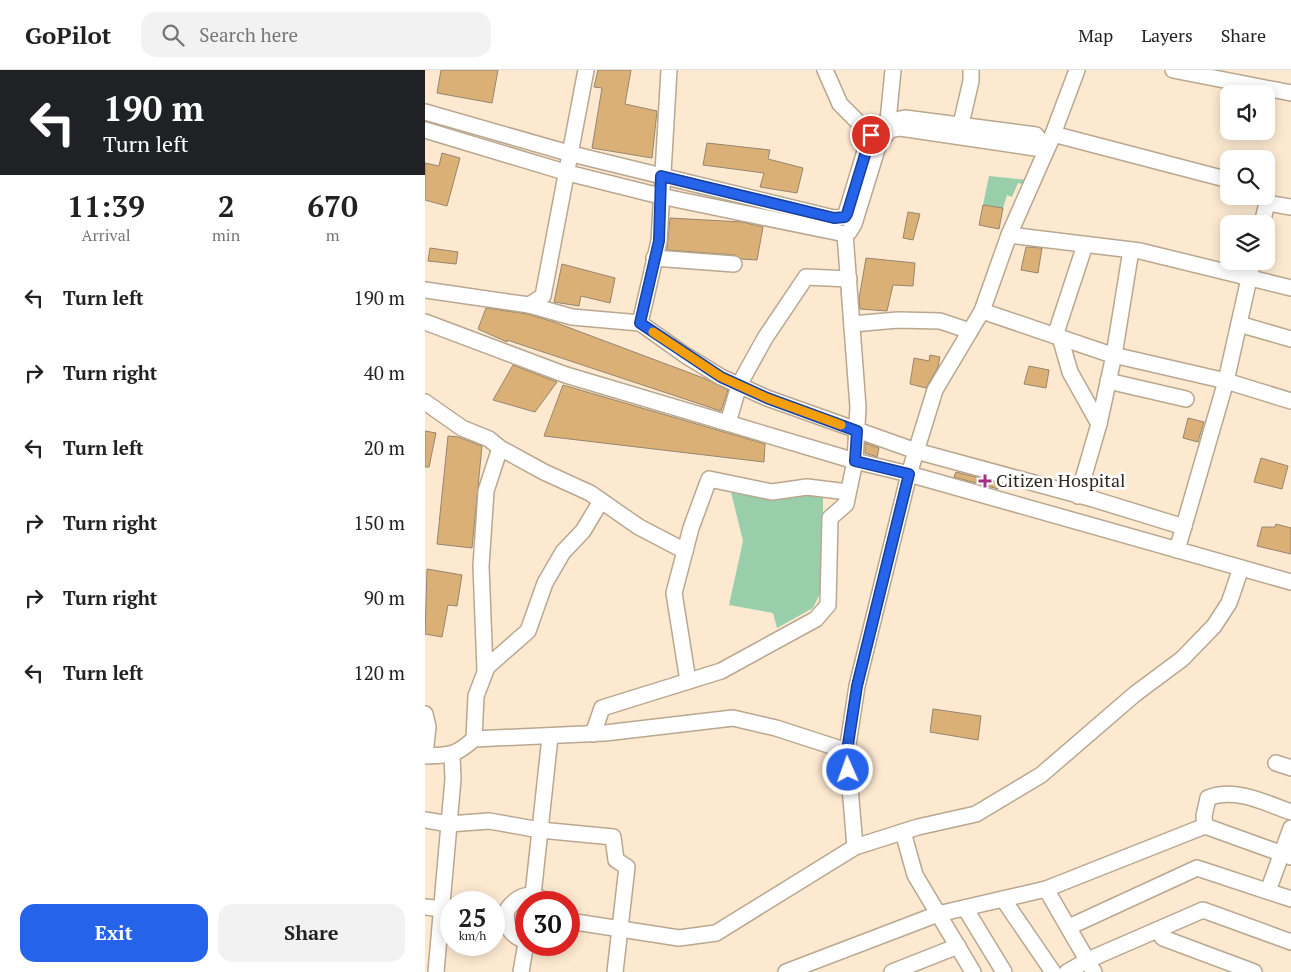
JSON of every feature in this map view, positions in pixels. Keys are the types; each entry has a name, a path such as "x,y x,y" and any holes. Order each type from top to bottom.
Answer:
{"street":[{"path":"529,305 543,296 572,154 586,70"},
{"path":"640,323 659,241 661,176 669,70"},
{"path":"825,70 840,104 871,135"},
{"path":"888,121 893,70"},
{"path":"961,124 971,81 971,70"},
{"path":"855,847 847,751 857,686 909,474 935,390 982,311 1009,235 1077,70"},
{"path":"1173,70 1291,93"},
{"path":"425,112 572,154 834,218 841,218 847,214 871,135 888,121 905,118 1036,135 1220,178"},
{"path":"425,130 568,173 660,196 845,234 849,232 854,224 879,143 890,130 900,128 1035,148 1048,139"},
{"path":"1275,202 1291,206"},
{"path":"593,734 602,708 721,671 816,620 829,605 830,518 846,504 855,461 857,431 858,407 845,234"},
{"path":"1009,235 1131,250 1291,288"},
{"path":"1085,245 1058,336 1070,372 1099,424"},
{"path":"1077,496 1099,424 1114,355 1131,250"},
{"path":"655,258 734,264"},
{"path":"1177,550 1226,381 1251,270"},
{"path":"728,423 739,385 765,338 806,277 849,279"},
{"path":"425,290 529,305 572,317 640,323 685,355 739,385 857,431 916,451 1184,527"},
{"path":"982,311 1114,355 1226,381 1291,401"},
{"path":"852,324 898,320 940,321 970,331"},
{"path":"425,322 566,375 855,461 909,474 1291,582"},
{"path":"1239,324 1291,339"},
{"path":"1108,381 1186,399"},
{"path":"425,402 463,428 489,439 499,448 590,493 639,527 685,550"},
{"path":"474,738 476,696 485,670 481,566 486,491 499,448"},
{"path":"688,681 674,594 685,550 709,479 772,492 807,487 848,492"},
{"path":"485,670 505,648 528,631 545,583 563,552 583,531 601,501"},
{"path":"580,923 679,938 716,933 855,847 903,832 976,814 1041,775 1093,729 1182,659 1214,626 1229,603 1241,568"},
{"path":"425,714 428,727 425,755 452,755 459,752 474,738 550,737 593,734 733,718 777,728 847,751"},
{"path":"540,891 540,830 550,737"},
{"path":"447,891 453,779 452,755"},
{"path":"1276,763 1291,768"},
{"path":"1205,826 1204,816 1208,798 1217,794 1242,795 1291,812"},
{"path":"425,820 449,824 489,821 540,830 613,837 616,860 627,867 615,972"},
{"path":"786,972 938,914 1046,889 1205,826 1286,855"},
{"path":"1268,891 1286,855 1291,828"},
{"path":"903,832 915,875 973,972"},
{"path":"1069,927 1197,868 1291,899"},
{"path":"1046,889 1091,966"},
{"path":"1003,899 1053,972"},
{"path":"505,912 515,900"},
{"path":"425,907 440,909"},
{"path":"965,908 1004,972"},
{"path":"1067,972 1091,966 1157,930 1203,910 1291,942"},
{"path":"505,924 515,935"},
{"path":"1157,930 1163,938 1254,972"},
{"path":"435,972 440,944"},
{"path":"893,972 958,946"},
{"path":"521,972 524,956"}],"green space":[{"path":"989,176 1027,180 1027,185 1018,183 1012,197 1007,195 1003,208 983,205"},
{"path":"730,488 823,489 823,587 813,608 777,628 773,613 729,605 743,541"}],"building":[{"path":"441,70 498,70 492,103 437,93"},
{"path":"598,70 631,70 625,104 657,111 652,158 592,148 602,88 594,87"},
{"path":"707,143 770,150 768,159 803,168 797,193 760,187 764,173 703,165"},
{"path":"442,153 460,158 447,206 425,200 425,163 439,166"},
{"path":"983,205 1003,208 999,229 979,225"},
{"path":"908,212 920,214 913,240 903,238"},
{"path":"670,218 742,222 763,227 757,260 741,259 735,255 667,250"},
{"path":"1026,247 1042,248 1038,273 1021,270"},
{"path":"430,248 458,252 456,264 428,261"},
{"path":"866,258 915,263 913,286 893,285 887,311 860,309 859,299"},
{"path":"562,264 615,278 610,303 581,296 579,306 554,302"},
{"path":"486,308 527,314 554,322 706,379 728,390 721,411 507,340 507,342 478,329"},
{"path":"930,355 940,357 938,367 926,388 910,384 914,358 929,361"},
{"path":"513,365 557,382 535,412 493,400"},
{"path":"1029,366 1049,370 1046,388 1024,384"},
{"path":"563,385 765,444 764,462 544,436"},
{"path":"1188,418 1204,422 1198,442 1183,438"},
{"path":"425,431 436,433 429,467 425,467"},
{"path":"448,436 458,437 482,446 472,548 437,544"},
{"path":"865,443 879,448 877,457 865,453"},
{"path":"1261,458 1288,466 1282,489 1254,482"},
{"path":"956,472 1000,483 998,489 954,477"},
{"path":"1276,524 1291,528 1291,554 1257,546 1262,527 1275,527"},
{"path":"427,569 462,575 457,606 448,605 442,637 425,634"},
{"path":"933,709 981,716 978,740 930,732"}],"slow traffic":[{"path":"653,332 685,355 721,377 767,398 841,425"}],"place":[{"name":"Citizen Hospital","path":"985,481"}],"route":[{"path":"848,770 847,751 857,686 909,474 855,461 857,431 767,398 721,377 685,355 640,323 659,241 661,176 834,218 841,218 847,214 871,135"}]}
